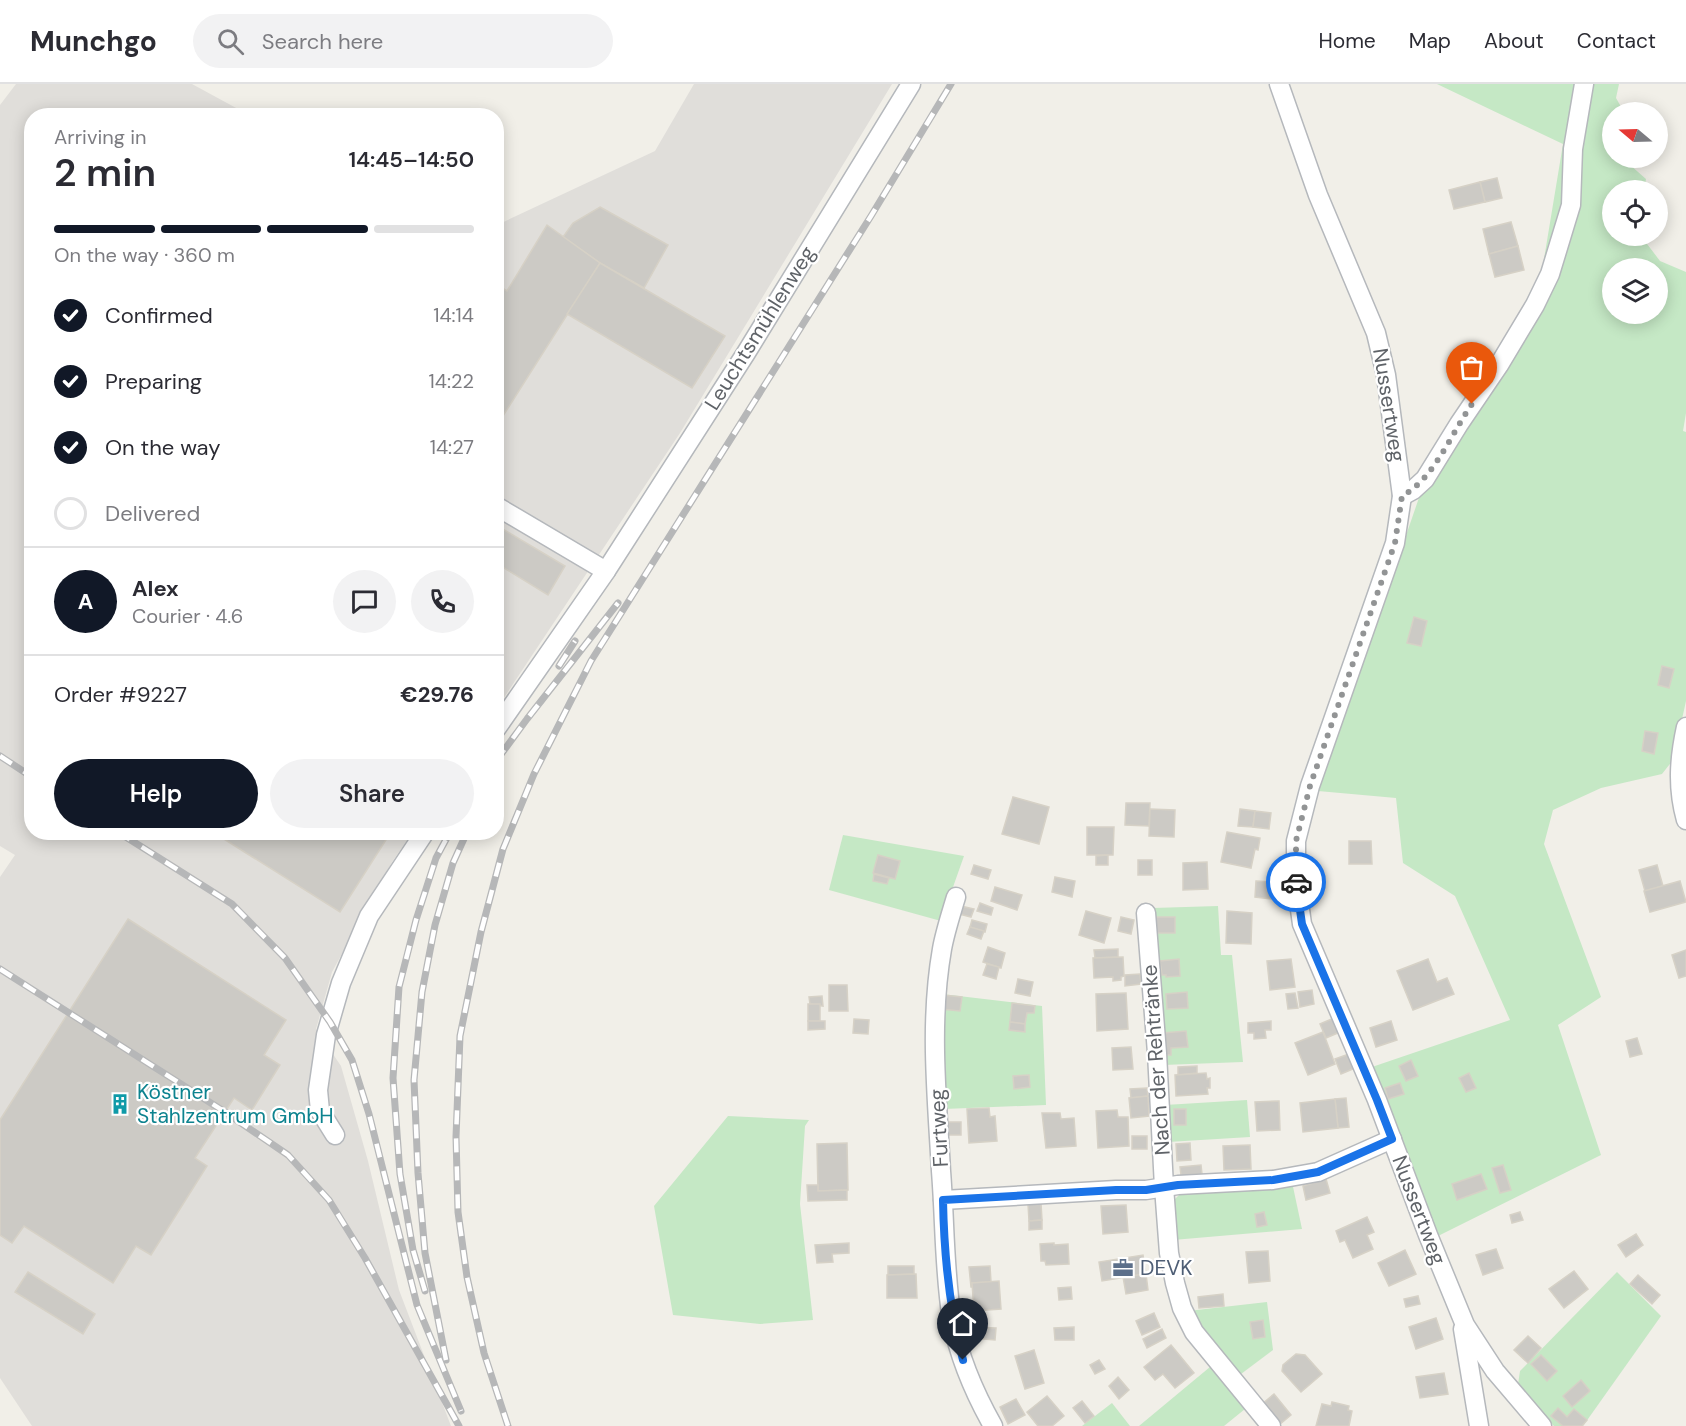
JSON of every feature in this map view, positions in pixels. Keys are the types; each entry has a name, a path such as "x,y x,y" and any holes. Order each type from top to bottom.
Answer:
{"street":[{"name":"Leuchtsmühlenweg","path":"504,718 606,571 746,353 911,84"},
{"name":"Nussertweg","path":"1279,84 1318,195 1376,333 1386,375 1402,496 1395,543 1310,786 1296,841 1296,881 1302,924 1377,1100 1465,1325 1495,1371 1542,1426"},
{"path":"1402,496 1425,479 1535,305 1550,274 1571,205 1573,149 1584,84"},
{"path":"504,511 606,571"},
{"path":"1686,727 1679,778 1680,800 1686,820"},
{"path":"335,1135 320,1112 318,1090 326,1035 341,983 369,916 420,840"},
{"name":"Furtweg","path":"956,897 942,948 936,994 934,1052 944,1245 952,1321 963,1360 993,1426"},
{"name":"Nach der Rehtränke","path":"1146,914 1169,1253 1182,1308 1194,1332 1271,1426"},
{"path":"943,1200 1146,1190 1273,1180 1318,1172 1392,1139"},
{"path":"1465,1325 1462,1329 1462,1336 1479,1426"}],"shaded area":[{"path":"16,84 192,84 236,108 24,108 24,840 407,840 392,862 332,972 316,1029 341,1066 368,1161 399,1290 451,1426 32,1426 0,1378 0,877 15,855 0,846 0,105"},
{"path":"694,84 892,84 680,433 504,697 504,222 655,151"}],"green space":[{"path":"1437,84 1619,84 1616,98 1618,102 1602,102 1602,168 1634,168 1646,179 1602,180 1602,246 1649,246 1658,258 1602,258 1602,324 1668,324 1668,264 1686,272 1686,413 1683,431 1686,432 1686,701 1673,760 1662,774 1601,788 1553,810 1544,844 1601,997 1558,1025 1601,1155 1436,1237 1372,1067 1510,1020 1455,896 1403,863 1396,798 1318,791 1422,489 1545,289 1543,265 1563,144"},
{"path":"843,835 964,856 941,921 829,890"},
{"path":"1218,906 1221,955 1232,955 1243,1062 1163,1065 1153,908"},
{"path":"942,994 1042,1006 1046,1105 944,1109"},
{"path":"1247,1100 1250,1137 1168,1142 1165,1105"},
{"path":"728,1116 809,1120 805,1126 800,1204 813,1320 760,1324 673,1315 654,1206"},
{"path":"1292,1182 1302,1229 1173,1240 1171,1203 1181,1193"},
{"path":"1617,1272 1661,1316 1583,1426 1554,1426 1517,1391 1520,1371"},
{"path":"1267,1302 1273,1350 1237,1377 1188,1311"},
{"path":"1210,1367 1245,1409 1224,1426 1139,1426"},
{"path":"1112,1403 1130,1426 1082,1426"}],"building":[{"path":"1497,178 1502,198 1485,202 1480,182"},
{"path":"1480,182 1485,202 1454,209 1449,190"},
{"path":"600,207 668,245 644,288 600,263 563,237 573,223"},
{"path":"1511,222 1518,246 1489,254 1483,229"},
{"path":"547,225 600,263 504,414 504,289 507,291"},
{"path":"1518,246 1524,270 1495,277 1489,254"},
{"path":"600,263 725,336 692,388 567,314"},
{"path":"504,530 565,566 548,595 504,568"},
{"path":"1414,617 1427,621 1421,646 1407,643"},
{"path":"1662,666 1674,669 1669,688 1658,685"},
{"path":"1645,731 1658,733 1654,754 1642,751"},
{"path":"1013,797 1049,807 1039,844 1002,834"},
{"path":"1126,803 1150,803 1149,826 1125,825"},
{"path":"1150,809 1175,810 1174,837 1149,836"},
{"path":"1240,809 1255,811 1253,827 1238,826"},
{"path":"1255,811 1271,813 1269,829 1253,827"},
{"path":"1087,827 1114,827 1113,855 1087,855"},
{"path":"1227,832 1260,838 1251,868 1221,862"},
{"path":"225,840 386,840 340,912"},
{"path":"1349,841 1371,841 1372,864 1349,864"},
{"path":"878,855 900,861 895,879 873,873"},
{"path":"1108,855 1108,865 1096,865 1096,856"},
{"path":"1138,860 1152,860 1152,875 1138,875"},
{"path":"1207,862 1208,889 1183,890 1183,863"},
{"path":"974,865 991,870 988,879 971,874"},
{"path":"1657,865 1663,886 1645,891 1639,870"},
{"path":"874,874 889,878 887,884 873,881"},
{"path":"1055,877 1075,881 1072,897 1052,892"},
{"path":"1256,881 1273,882 1271,899 1255,897"},
{"path":"1680,881 1686,902 1650,912 1644,891"},
{"path":"995,887 1022,895 1017,910 991,901"},
{"path":"980,903 993,908 991,915 977,911"},
{"path":"961,906 974,909 971,917 959,914"},
{"path":"1086,911 1111,918 1104,943 1079,935"},
{"path":"1227,911 1252,913 1251,944 1226,943"},
{"path":"1121,917 1134,920 1131,934 1118,931"},
{"path":"1155,917 1175,917 1175,933 1155,933"},
{"name":"Köstner Stahlzentrum GmbH","path":"128,919 286,1020 264,1055 280,1065 252,1110 234,1098 195,1158 207,1166 151,1255 136,1246 113,1283 24,1226 12,1243 0,1235 0,1120"},
{"path":"972,920 987,924 985,932 970,927"},
{"path":"970,927 984,931 981,939 967,934"},
{"path":"988,947 1005,953 1001,968 983,962"},
{"path":"1118,949 1118,957 1095,958 1094,950"},
{"path":"1686,950 1686,976 1679,978 1672,955"},
{"path":"1123,957 1124,976 1121,980 1113,981 1113,977 1094,978 1093,958"},
{"path":"1179,959 1180,976 1162,975 1160,961"},
{"path":"1291,959 1295,987 1270,990 1267,961"},
{"path":"1428,959 1437,982 1447,978 1454,994 1413,1010 1397,971"},
{"path":"987,964 999,967 996,979 983,975"},
{"path":"1140,974 1141,984 1125,986 1125,975"},
{"path":"1018,979 1033,982 1030,996 1015,993"},
{"path":"829,985 847,985 848,1011 829,1011"},
{"path":"1312,990 1314,1004 1300,1007 1298,992"},
{"path":"1187,992 1188,1008 1167,1009 1166,994"},
{"path":"1126,993 1128,1029 1097,1031 1096,994"},
{"path":"1295,993 1298,1008 1288,1009 1286,994"},
{"path":"943,995 962,997 960,1011 941,1009"},
{"path":"822,996 823,1006 810,1004 809,997"},
{"path":"1012,1003 1035,1006 1034,1013 1027,1013 1025,1024 1010,1022"},
{"path":"808,1004 820,1004 820,1021 808,1021"},
{"path":"1334,1018 1340,1032 1326,1038 1320,1024"},
{"path":"854,1019 869,1020 868,1034 853,1033"},
{"path":"808,1021 825,1021 825,1029 808,1030"},
{"path":"1271,1021 1271,1030 1265,1030 1266,1038 1254,1039 1254,1033 1248,1033 1248,1023"},
{"path":"1391,1021 1397,1040 1376,1047 1370,1028"},
{"path":"1010,1022 1025,1024 1025,1032 1009,1030"},
{"path":"1186,1031 1188,1047 1171,1048 1171,1055 1165,1055 1163,1033"},
{"path":"1323,1032 1335,1064 1308,1075 1295,1043"},
{"path":"1637,1038 1642,1054 1630,1057 1626,1041"},
{"path":"1131,1047 1133,1069 1113,1070 1112,1048"},
{"path":"1349,1054 1355,1068 1341,1074 1335,1059"},
{"path":"1411,1060 1418,1076 1406,1081 1399,1066"},
{"path":"1197,1066 1197,1073 1178,1075 1178,1067"},
{"path":"1206,1073 1207,1079 1210,1078 1208,1094 1176,1096 1175,1075"},
{"path":"1469,1073 1476,1088 1466,1092 1459,1078"},
{"path":"1029,1075 1030,1087 1014,1089 1013,1076"},
{"path":"1400,1083 1404,1094 1388,1099 1385,1088"},
{"path":"1147,1088 1148,1096 1131,1098 1130,1089"},
{"path":"1148,1096 1149,1116 1131,1118 1129,1098"},
{"path":"1346,1098 1349,1127 1338,1128 1335,1099"},
{"path":"1335,1099 1338,1128 1303,1132 1300,1103"},
{"path":"1279,1101 1280,1130 1257,1131 1255,1102"},
{"path":"989,1108 990,1117 995,1116 997,1141 969,1143 967,1109"},
{"path":"1174,1109 1186,1109 1186,1125 1174,1125"},
{"path":"1117,1110 1118,1117 1128,1117 1129,1146 1098,1148 1096,1111"},
{"path":"1042,1113 1060,1113 1061,1119 1074,1118 1076,1146 1046,1148"},
{"path":"946,1122 961,1122 961,1135 946,1135"},
{"path":"1132,1136 1147,1136 1147,1149 1132,1149"},
{"path":"847,1143 848,1190 818,1191 817,1144"},
{"path":"1190,1143 1191,1160 1177,1161 1176,1144"},
{"path":"1250,1145 1251,1169 1224,1170 1223,1146"},
{"path":"1201,1165 1202,1174 1181,1175 1180,1167"},
{"path":"1503,1165 1511,1190 1500,1193 1492,1168"},
{"path":"1481,1174 1487,1189 1457,1200 1452,1184"},
{"path":"1326,1179 1330,1193 1306,1200 1303,1186"},
{"path":"807,1185 818,1185 818,1191 847,1190 847,1200 808,1201"},
{"path":"1041,1203 1042,1220 1029,1221 1028,1204"},
{"path":"1126,1205 1128,1232 1103,1234 1101,1206"},
{"path":"1264,1212 1267,1225 1257,1227 1255,1214"},
{"path":"1520,1212 1523,1220 1512,1223 1510,1215"},
{"path":"1367,1217 1374,1232 1367,1235 1373,1249 1353,1258 1345,1240 1340,1242 1336,1231"},
{"path":"1042,1220 1042,1229 1029,1230 1029,1221"},
{"path":"1636,1234 1643,1245 1626,1257 1618,1245"},
{"path":"849,1243 849,1253 832,1254 833,1262 817,1263 815,1245"},
{"path":"1054,1243 1054,1245 1068,1244 1069,1264 1046,1265 1045,1261 1041,1261 1040,1244"},
{"path":"1496,1249 1503,1268 1483,1275 1476,1255"},
{"path":"1405,1250 1416,1274 1389,1286 1378,1263"},
{"path":"1268,1251 1270,1281 1249,1283 1246,1252"},
{"path":"1143,1255 1146,1274 1102,1281 1099,1262"},
{"path":"888,1266 914,1266 914,1274 888,1275"},
{"path":"990,1266 991,1282 972,1283 973,1287 971,1287 969,1267"},
{"path":"1574,1271 1588,1289 1564,1308 1549,1289"},
{"path":"28,1272 95,1314 83,1334 15,1292"},
{"path":"916,1274 917,1298 887,1298 887,1275"},
{"path":"1146,1274 1148,1290 1126,1294 1123,1277"},
{"path":"1638,1275 1660,1295 1652,1304 1630,1284"},
{"path":"999,1281 1001,1309 974,1311 972,1283"},
{"path":"1071,1287 1072,1299 1059,1300 1058,1288"},
{"path":"1223,1294 1224,1306 1199,1308 1198,1297"},
{"path":"1418,1296 1420,1304 1406,1307 1404,1299"},
{"path":"1154,1313 1160,1327 1142,1335 1136,1321"},
{"path":"1436,1318 1443,1339 1416,1349 1409,1327"},
{"path":"1263,1320 1265,1337 1253,1339 1250,1322"},
{"path":"973,1327 996,1328 995,1340 972,1338"},
{"path":"1074,1327 1074,1340 1055,1340 1054,1328"},
{"path":"1162,1329 1166,1338 1147,1348 1143,1339"},
{"path":"1528,1336 1541,1348 1528,1363 1514,1350"},
{"path":"1171,1345 1194,1373 1175,1388 1163,1374 1155,1380 1144,1367"},
{"path":"1034,1350 1044,1383 1025,1389 1015,1356"},
{"path":"1296,1354 1305,1355 1322,1374 1301,1392 1282,1371 1283,1365"},
{"path":"1541,1355 1557,1371 1547,1381 1531,1364"},
{"path":"1099,1360 1105,1369 1095,1374 1090,1365"},
{"path":"1444,1373 1448,1394 1420,1398 1416,1377"},
{"path":"1118,1377 1129,1390 1119,1399 1109,1386"},
{"path":"1581,1380 1590,1391 1572,1407 1563,1396"},
{"path":"1274,1394 1291,1415 1279,1425 1262,1404"},
{"path":"1047,1396 1064,1416 1052,1426 1038,1426 1027,1412"},
{"path":"1016,1399 1025,1415 1008,1424 1000,1407"},
{"path":"1082,1401 1094,1416 1085,1423 1073,1408"},
{"path":"1332,1402 1349,1406 1348,1410 1352,1411 1349,1426 1316,1426 1322,1404 1331,1406"},
{"path":"1558,1408 1567,1417 1574,1409 1587,1420 1582,1426 1563,1426 1551,1416"}],"railway":[{"path":"508,1426 484,1353 467,1277 458,1212 456,1137 460,1036 481,932 503,849 534,774 591,661 871,216 951,84"},
{"path":"504,750 618,603"},
{"path":"559,666 575,641"},
{"path":"0,756 24,772"},
{"path":"131,840 232,904 285,958 330,1022 352,1060 369,1114 417,1305 461,1411"},
{"path":"425,1291 413,1250 400,1174 393,1078 399,987 416,920 436,858 446,840"},
{"path":"446,1360 425,1253 418,1173 414,1080 422,992 435,925 453,863 463,840"},
{"path":"0,969 225,1112 288,1155 329,1200 365,1258 459,1426"}],"way so far":[{"path":"1296,882 1296,841 1310,786 1395,543 1402,496 1425,479 1472,404"}],"place":[{"name":"Köstner Stahlzentrum GmbH","path":"120,1104"},
{"name":"DEVK","path":"1123,1268"}],"route":[{"path":"963,1360 952,1321 944,1245 943,1200 1146,1190 1178,1185 1273,1180 1318,1172 1392,1139 1302,924 1296,882"}]}
